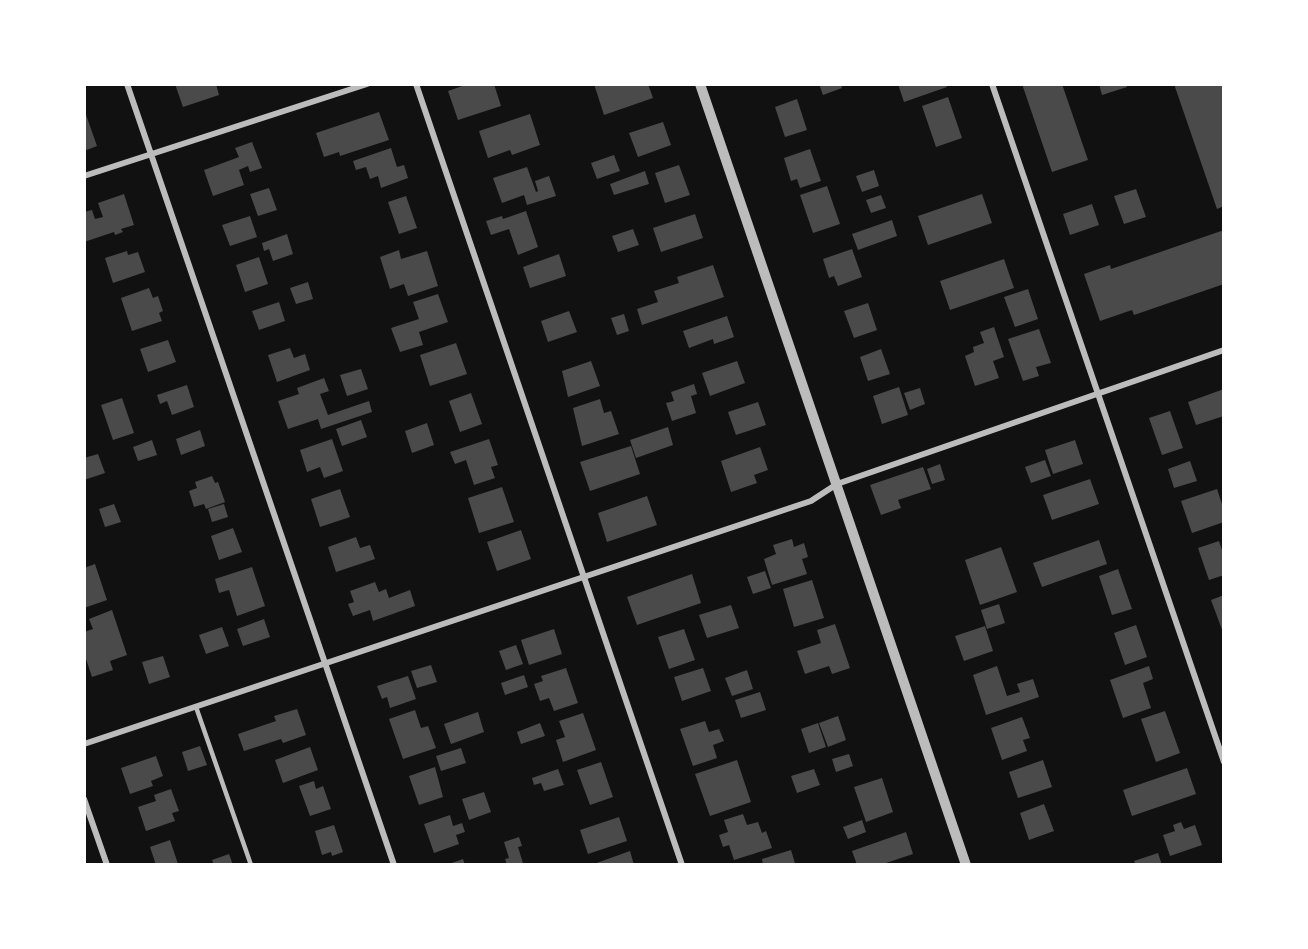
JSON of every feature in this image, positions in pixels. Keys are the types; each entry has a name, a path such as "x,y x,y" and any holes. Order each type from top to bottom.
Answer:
{"street":[{"path":"127,84 394,865"},
{"path":"84,176 367,84"},
{"path":"416,84 682,865"},
{"path":"700,84 966,865"},
{"path":"992,84 1224,762"},
{"path":"84,744 811,501 837,484 1224,350"},
{"path":"84,799 107,865"}],"lane":[{"path":"196,707 251,865"}],"building":[{"path":"175,84 216,84 219,95 183,107"},
{"path":"468,84 494,84 501,106 458,120 448,91"},
{"path":"594,84 648,84 653,98 604,115"},
{"path":"819,84 841,84 842,88 823,95"},
{"path":"898,84 946,84 947,87 904,102"},
{"path":"1022,84 1062,84 1088,160 1052,172"},
{"path":"1099,84 1126,84 1127,87 1102,95"},
{"path":"1174,84 1224,84 1224,206 1217,209"},
{"path":"948,97 962,138 936,147 922,106"},
{"path":"797,99 807,130 785,137 775,107"},
{"path":"84,109 97,146 84,151"},
{"path":"379,112 389,140 340,156 339,152 324,157 316,133"},
{"path":"530,114 540,145 512,155 510,150 488,158 479,131"},
{"path":"663,122 671,145 638,157 629,133"},
{"path":"252,142 262,168 250,172 248,166 239,170 244,185 213,196 204,170 239,157 235,148"},
{"path":"391,148 397,167 404,165 408,178 381,188 378,176 370,179 366,167 356,170 353,161"},
{"path":"810,149 821,181 800,188 797,179 791,181 784,158"},
{"path":"614,155 620,171 597,179 591,163"},
{"path":"679,165 690,195 665,203 655,173"},
{"path":"527,167 536,192 538,191 535,181 549,176 556,196 527,205 524,195 502,203 493,178"},
{"path":"874,170 879,186 862,192 856,176"},
{"path":"645,171 649,184 614,195 610,184"},
{"path":"827,186 840,224 813,233 800,195"},
{"path":"269,188 277,210 258,216 250,194"},
{"path":"1136,189 1146,217 1124,224 1114,196"},
{"path":"124,194 134,225 121,229 123,232 115,235 114,232 84,242 84,212 92,210 95,219 103,217 98,203"},
{"path":"982,194 992,223 928,245 918,216"},
{"path":"881,195 886,208 871,213 866,200"},
{"path":"406,196 417,228 399,234 388,202"},
{"path":"1092,204 1099,225 1070,235 1063,214"},
{"path":"526,211 538,247 518,255 509,229 491,235 486,221 502,216 503,219"},
{"path":"695,214 703,238 661,252 653,228"},
{"path":"250,216 257,237 230,246 222,225"},
{"path":"892,220 897,236 858,250 852,234"},
{"path":"633,229 639,245 618,252 612,236"},
{"path":"1224,230 1224,284 1134,315 1132,310 1100,321 1084,274 1110,265 1111,269"},
{"path":"287,234 293,254 273,261 269,249 264,251 262,243"},
{"path":"852,249 862,277 838,286 834,276 829,278 823,259"},
{"path":"399,250 401,259 427,251 438,286 408,296 404,284 390,289 380,257"},
{"path":"127,251 128,255 138,252 145,272 113,283 105,258"},
{"path":"559,254 566,276 530,288 523,267"},
{"path":"259,257 268,284 245,292 236,265"},
{"path":"1004,259 1014,288 950,310 940,281"},
{"path":"713,265 724,297 642,325 637,309 658,302 654,291 679,283 677,277"},
{"path":"308,282 313,299 296,304 290,288"},
{"path":"149,288 153,298 158,296 163,311 159,313 162,321 132,331 121,298"},
{"path":"1028,289 1038,319 1015,327 1004,297"},
{"path":"438,294 448,322 419,332 423,345 400,352 391,328 419,319 413,302"},
{"path":"279,302 285,321 259,330 252,311"},
{"path":"868,303 877,330 854,338 844,311"},
{"path":"569,311 577,332 548,342 541,321"},
{"path":"624,314 629,331 617,335 611,318"},
{"path":"727,316 734,337 714,344 713,339 689,348 683,331"},
{"path":"994,327 1004,357 993,361 999,378 975,386 965,356 974,352 973,347 984,343 980,332"},
{"path":"1039,329 1051,363 1036,367 1039,376 1023,381 1008,339"},
{"path":"168,340 176,362 148,372 140,349"},
{"path":"456,343 467,374 430,386 420,355"},
{"path":"290,348 294,358 305,354 310,370 277,382 268,355"},
{"path":"881,349 890,374 868,381 860,357"},
{"path":"591,361 600,386 568,397 562,371"},
{"path":"737,361 745,383 710,396 702,373"},
{"path":"361,369 368,389 347,396 340,375"},
{"path":"324,378 329,391 320,394 328,415 369,401 372,412 321,429 318,419 288,429 278,401 299,394 297,388"},
{"path":"694,384 697,394 691,396 696,413 672,421 666,403 674,401 671,392"},
{"path":"187,385 194,407 172,415 167,401 160,404 157,395"},
{"path":"899,387 908,415 882,424 873,396"},
{"path":"920,388 925,404 910,410 904,393"},
{"path":"1224,389 1224,416 1196,425 1188,402"},
{"path":"471,393 482,424 460,432 449,401"},
{"path":"122,398 134,433 113,440 101,405"},
{"path":"600,399 604,413 611,411 619,434 582,446 573,408"},
{"path":"758,402 766,425 736,435 728,412"},
{"path":"1170,411 1183,448 1162,455 1149,418"},
{"path":"361,420 367,437 342,446 336,429"},
{"path":"427,423 434,445 412,453 405,431"},
{"path":"668,427 673,445 636,458 630,440"},
{"path":"200,430 205,446 181,455 176,439"},
{"path":"332,439 343,471 324,478 320,467 307,472 300,450"},
{"path":"489,439 498,465 491,467 495,478 474,485 466,460 455,464 450,452"},
{"path":"152,440 157,455 138,461 133,447"},
{"path":"1075,440 1083,464 1053,474 1045,450"},
{"path":"631,446 640,474 590,491 580,462"},
{"path":"760,447 768,470 754,475 757,483 731,492 721,461"},
{"path":"98,454 105,473 84,480 84,458"},
{"path":"1045,460 1051,476 1031,483 1025,467"},
{"path":"1190,461 1197,481 1174,488 1168,469"},
{"path":"940,464 945,480 932,484 927,469"},
{"path":"923,467 931,489 898,500 901,508 881,515 870,485"},
{"path":"212,476 215,483 218,482 225,502 206,509 204,504 194,507 189,491 197,488 195,482"},
{"path":"1090,479 1099,504 1052,520 1043,495"},
{"path":"502,487 514,522 479,533 468,498"},
{"path":"340,489 350,517 320,527 311,499"},
{"path":"1217,489 1224,510 1224,522 1192,533 1181,501"},
{"path":"647,496 657,525 607,542 598,513"},
{"path":"114,504 121,522 105,527 99,509"},
{"path":"224,504 228,517 212,522 208,509"},
{"path":"233,528 242,552 219,560 211,536"},
{"path":"521,530 531,559 497,571 487,542"},
{"path":"356,537 360,548 370,545 375,559 336,572 328,547"},
{"path":"792,539 794,547 804,543 808,557 802,559 807,574 772,585 764,559 776,554 773,545"},
{"path":"1099,540 1107,564 1042,587 1033,563"},
{"path":"1219,541 1224,550 1224,575 1209,580 1198,548"},
{"path":"1001,547 1017,592 980,605 965,560"},
{"path":"95,564 107,600 84,608 84,568"},
{"path":"252,567 265,606 237,616 229,590 219,593 215,579"},
{"path":"1118,569 1132,609 1112,615 1099,576"},
{"path":"765,571 771,588 753,594 747,577"},
{"path":"692,574 701,603 637,625 627,597"},
{"path":"812,580 824,618 794,627 783,589"},
{"path":"375,582 379,592 386,589 389,598 410,590 415,606 373,621 370,610 353,616 348,604 354,602 350,591"},
{"path":"1224,595 1224,635 1211,600"},
{"path":"999,604 1005,623 987,629 981,610"},
{"path":"731,605 739,628 707,638 699,615"},
{"path":"112,610 127,655 110,661 113,670 92,677 84,653 84,632 93,629 89,619"},
{"path":"264,619 270,637 243,646 237,629"},
{"path":"835,624 850,668 832,674 829,666 805,674 797,651 821,643 817,630"},
{"path":"1136,625 1147,657 1125,665 1114,633"},
{"path":"985,626 993,651 964,661 955,636"},
{"path":"222,627 229,646 206,654 199,635"},
{"path":"554,629 562,654 529,665 521,640"},
{"path":"684,629 695,660 669,669 658,637"},
{"path":"516,645 523,664 506,670 499,651"},
{"path":"163,656 170,677 149,684 142,662"},
{"path":"431,665 437,682 417,688 411,671"},
{"path":"997,666 1007,696 1020,692 1017,684 1033,679 1039,697 986,715 973,675"},
{"path":"1149,666 1153,679 1143,683 1151,708 1123,718 1110,680"},
{"path":"566,668 578,703 554,711 549,698 540,701 534,684 543,681 541,676"},
{"path":"703,668 711,691 682,701 674,677"},
{"path":"747,670 753,689 732,696 725,678"},
{"path":"524,675 528,687 505,695 501,683"},
{"path":"408,676 416,699 390,708 387,697 382,699 377,686"},
{"path":"760,692 766,710 741,718 735,700"},
{"path":"297,709 306,735 283,743 281,739 244,751 238,734 276,721 274,716"},
{"path":"415,710 421,728 428,726 436,748 403,759 389,719"},
{"path":"1165,711 1180,753 1156,762 1141,719"},
{"path":"478,712 484,732 451,744 444,724"},
{"path":"583,713 596,750 563,762 556,740 565,737 559,721"},
{"path":"838,716 846,740 828,747 819,723"},
{"path":"1022,717 1030,738 1023,740 1027,751 1002,760 991,728"},
{"path":"705,721 709,732 719,729 724,741 713,745 717,758 693,766 680,729"},
{"path":"540,723 545,736 521,744 517,732"},
{"path":"818,723 826,747 809,753 801,729"},
{"path":"200,746 207,765 188,771 182,752"},
{"path":"310,747 318,770 283,783 275,760"},
{"path":"461,748 466,763 441,771 436,756"},
{"path":"849,754 853,766 836,772 832,759"},
{"path":"156,756 163,776 151,781 153,786 130,794 121,768"},
{"path":"737,760 751,802 710,816 695,774"},
{"path":"1043,760 1052,787 1018,798 1009,772"},
{"path":"601,762 613,797 590,805 577,770"},
{"path":"435,767 443,797 419,805 409,776"},
{"path":"1187,768 1196,794 1132,816 1123,790"},
{"path":"558,769 564,785 544,791 541,783 534,785 532,778"},
{"path":"814,769 820,785 797,793 791,776"},
{"path":"882,778 893,812 866,822 854,787"},
{"path":"314,781 316,789 323,786 331,809 310,816 299,786"},
{"path":"171,789 179,811 172,813 175,821 146,831 138,807 156,801 154,795"},
{"path":"484,792 491,812 469,820 462,799"},
{"path":"1044,804 1054,831 1029,840 1020,813"},
{"path":"743,814 747,825 758,822 762,833 766,831 772,848 734,860 729,845 723,847 719,835 728,832 724,820"},
{"path":"450,815 453,826 462,823 465,832 456,835 459,844 434,853 424,824"},
{"path":"619,817 627,841 588,854 580,830"},
{"path":"862,820 866,832 848,839 843,827"},
{"path":"1181,822 1184,829 1195,825 1202,845 1170,856 1163,835 1175,831 1173,825"},
{"path":"334,825 343,852 332,856 331,852 322,855 315,831"},
{"path":"906,832 913,854 880,865 857,865 852,851"},
{"path":"519,837 522,846 518,847 523,863 507,865 505,859 509,858 504,842"},
{"path":"170,840 178,864 156,865 150,847"},
{"path":"791,850 795,863 763,865 762,859"},
{"path":"630,851 634,865 591,865"},
{"path":"1158,853 1162,865 1136,865 1134,861"},
{"path":"229,854 233,865 214,865 212,860"},
{"path":"463,859 465,865 446,865"}]}
